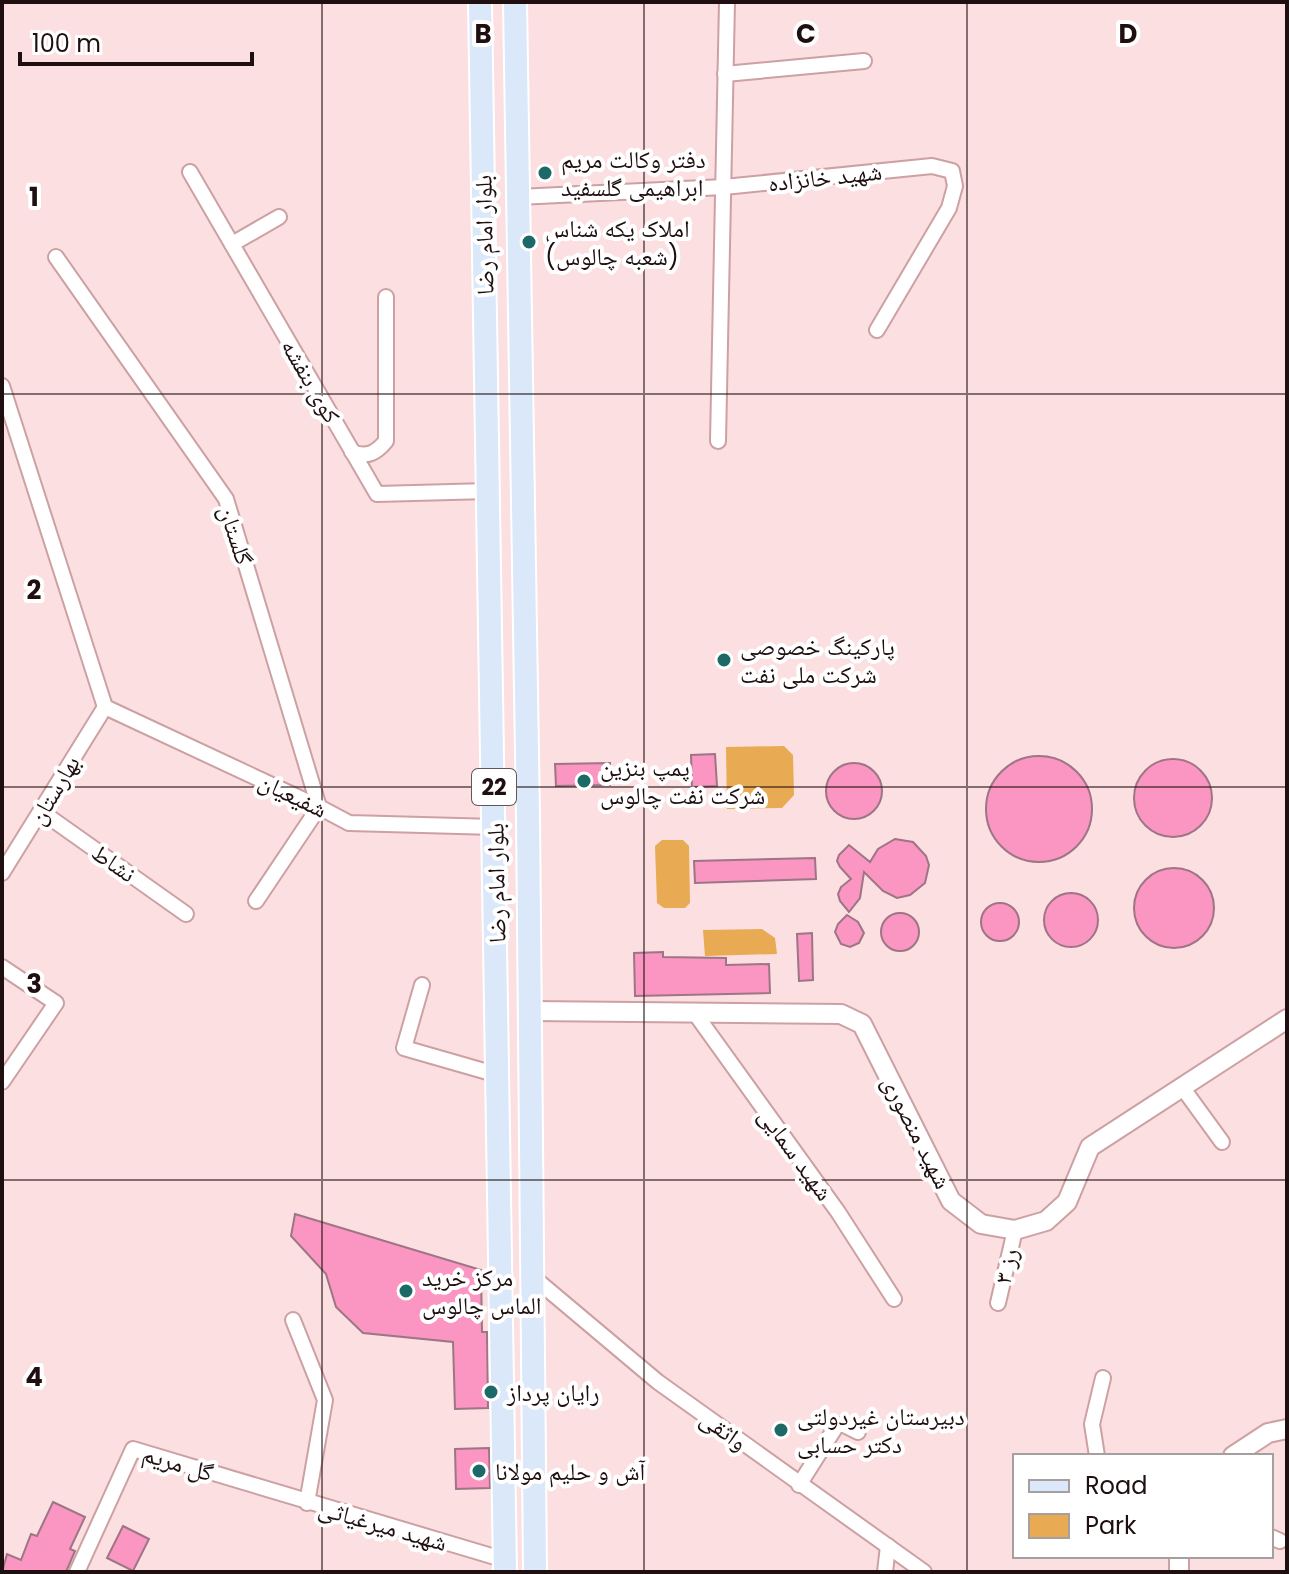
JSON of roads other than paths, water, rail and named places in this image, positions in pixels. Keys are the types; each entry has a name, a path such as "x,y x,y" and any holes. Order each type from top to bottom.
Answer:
{"main road":[{"name":"بلوار امام رضا","path":"480,2 505,1566"},
{"name":"بلوار امام رضا","path":"515,2 535,1572"},
{"path":"491,635 524,634"},
{"path":"496,864 528,863"}],"street":[{"path":"718,441 727,2"},
{"path":"725,74 864,61"},
{"name":"شهید خانزاده","path":"518,197 724,187 932,166 952,171 955,186 949,208 877,330"},
{"name":"کوی بنفشه","path":"190,172 377,494 488,491"},
{"path":"232,244 279,217"},
{"name":"گلستان","path":"56,257 226,499 319,807"},
{"path":"352,452 362,456 377,452 386,441 386,297"},
{"path":"2,386 6,411 105,707"},
{"name":"شفیعیان","path":"105,707 349,823 495,827"},
{"name":"بهارستان","path":"2,873 105,707"},
{"path":"256,901 319,807"},
{"name":"نشاط","path":"42,812 186,914"},
{"path":"2,967 56,1003 2,1082"},
{"path":"422,985 404,1048 498,1075"},
{"name":"شهید منصوری","path":"530,1011 841,1014 862,1024 951,1201 981,1224 1015,1230"},
{"name":"شهید سمایی","path":"694,1012 838,1212 894,1299"},
{"path":"1015,1230 1046,1221 1067,1202 1090,1147 1287,1019"},
{"path":"1182,1087 1222,1142"},
{"name":"رز ۳","path":"998,1303 1015,1230"},
{"name":"واثقی","path":"533,1277 658,1382 924,1572"},
{"path":"293,1320 325,1400 307,1503"},
{"path":"1097,1454 1092,1424 1103,1378"},
{"path":"799,1485 837,1425 858,1432"},
{"path":"1236,1454 1268,1433 1287,1429"},
{"name":"گل مریم","path":"77,1572 133,1449 307,1503"},
{"name":"شهید میرغیاثی","path":"307,1503 505,1566"},
{"path":"885,1572 888,1546"}],"place":[{"name":"دفتر وکالت مریم ابراهیمی گلسفید","path":"545,173"},
{"name":"املاک یکه شناس (شعبه چالوس)","path":"529,242"},
{"name":"پارکینگ خصوصی شرکت ملی نفت","path":"724,660"},
{"name":"پمپ بنزین شرکت نفت چالوس","path":"584,781"},
{"name":"مرکز خرید الماس چالوس","path":"406,1291"},
{"name":"رایان پرداز","path":"491,1392"},
{"name":"دبیرستان غیردولتی دکتر حسابی","path":"781,1430"},
{"name":"آش و حلیم مولانا","path":"479,1471"}]}
